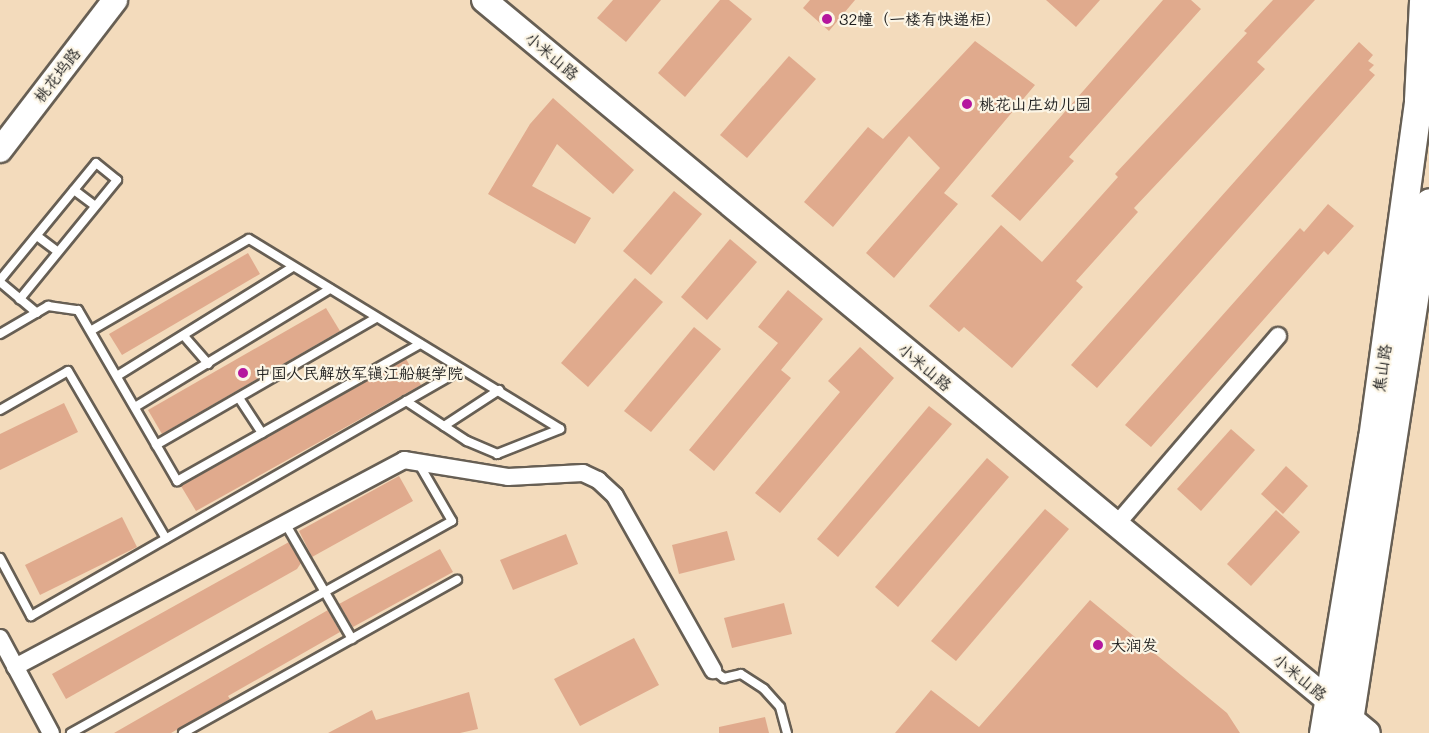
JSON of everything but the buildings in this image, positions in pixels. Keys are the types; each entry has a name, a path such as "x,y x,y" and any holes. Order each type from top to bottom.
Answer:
{"main road":[{"name":"焦山路","path":"1323,733 1372,438 1418,100 1423,0"},
{"name":"焦山路","path":"1355,728 1429,202"}],"street":[{"name":"桃花坞路","path":"0,150 115,0"},
{"name":"小米山路","path":"484,0 1329,700 1355,728"},
{"path":"1116,525 1278,336"},
{"path":"15,667 404,459 508,477 583,473 598,480 615,496 714,670"},
{"path":"0,638 51,733"}],"lane":[{"path":"20,299 117,180 96,164 0,281 20,299 36,313"},
{"path":"74,190 95,206"},
{"path":"37,236 58,252"},
{"path":"92,330 249,240 560,429 497,454 444,426 406,401"},
{"path":"117,376 293,267"},
{"path":"135,407 330,289"},
{"path":"0,334 48,306 70,306 78,310 92,330 177,481 420,344"},
{"path":"156,445 376,318"},
{"path":"184,336 208,364"},
{"path":"0,558 31,616 461,369"},
{"path":"0,410 68,371 166,539"},
{"path":"444,426 499,390"},
{"path":"239,398 262,433"},
{"path":"70,733 452,522 418,462"},
{"path":"285,523 352,639"},
{"path":"183,733 457,580"},
{"path":"714,670 724,678 741,674 764,689 780,707 786,733"}],"place":[{"name":"32幢（一楼有快递柜）","path":"827,19"},
{"name":"桃花山庄幼儿园","path":"967,104"},
{"name":"中国人民解放军镇江船艇学院","path":"243,373"},
{"name":"大润发","path":"1098,645"}]}
